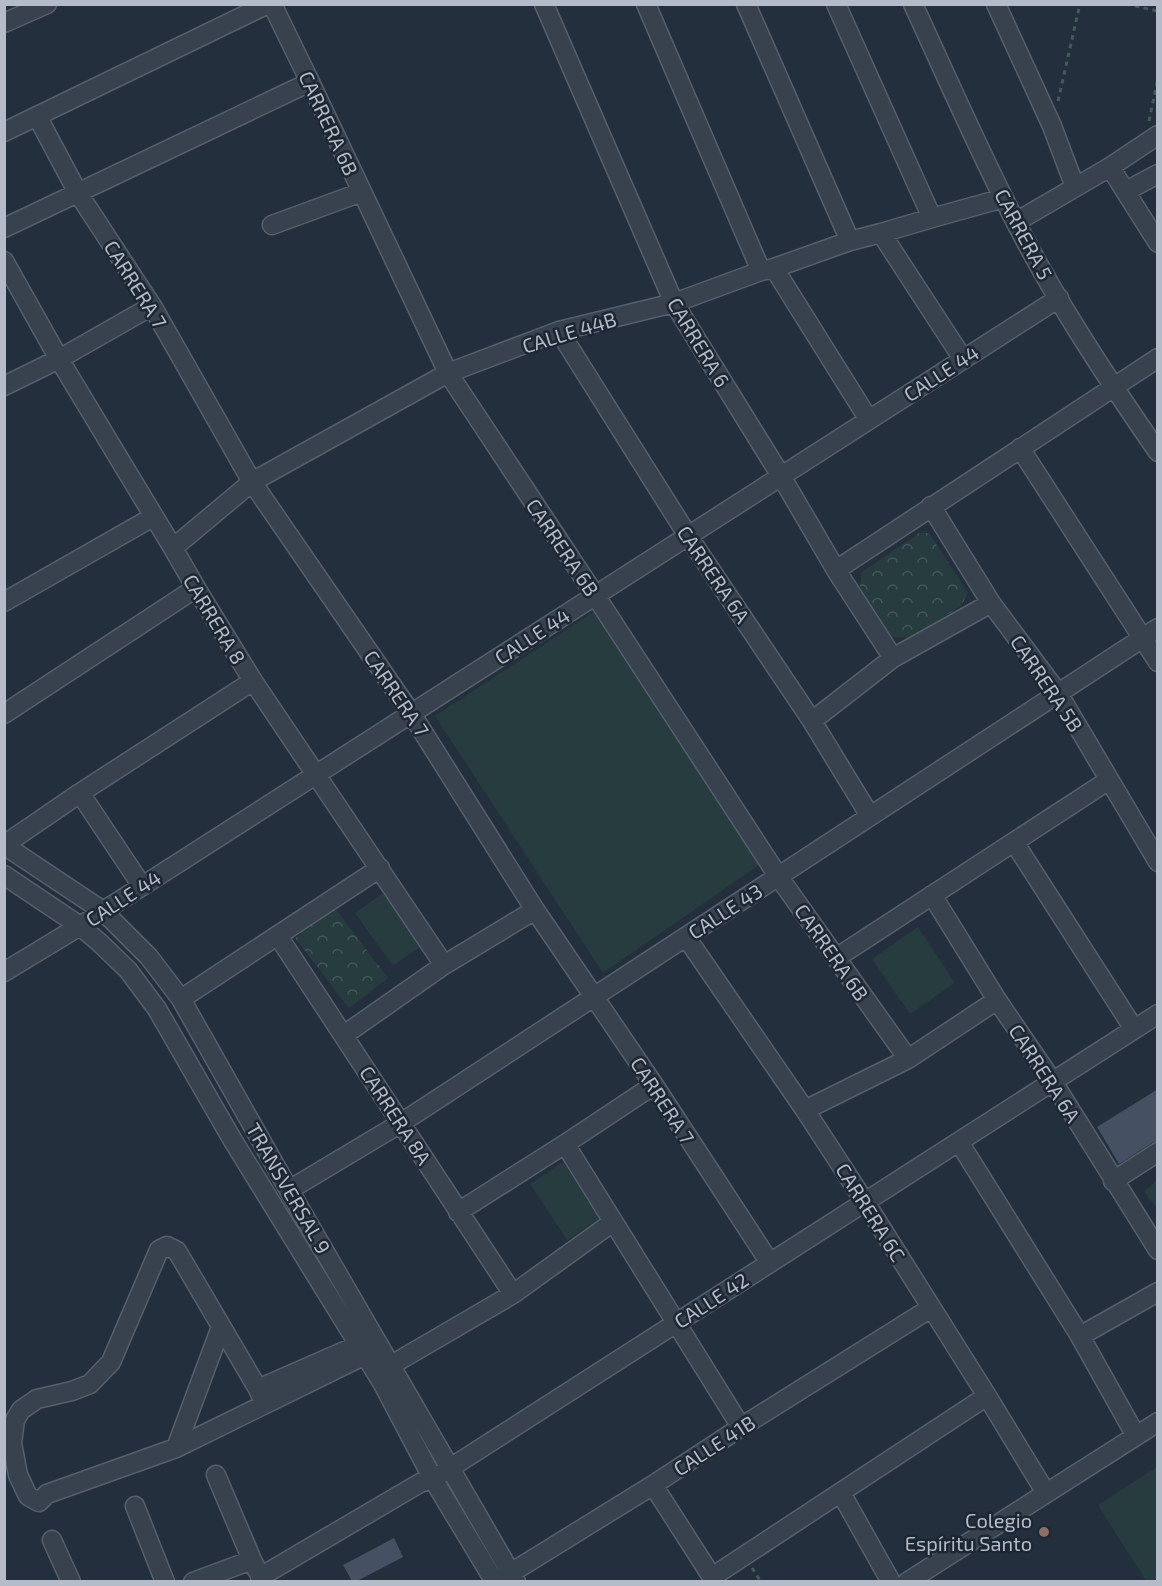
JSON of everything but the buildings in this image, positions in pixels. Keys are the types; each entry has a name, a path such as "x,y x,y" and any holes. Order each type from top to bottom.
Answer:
{"street":[{"path":"4,23 47,4"},
{"path":"4,132 270,4"},
{"name":"CARRERA 6B","path":"270,4 310,82 448,373 778,876 908,1059"},
{"name":"CARRERA 6","path":"544,4 674,303 836,570 893,658"},
{"path":"646,4 767,270 869,420"},
{"path":"746,4 850,241"},
{"path":"836,4 932,218"},
{"name":"CARRERA 5","path":"913,4 1016,222 1113,387 1158,452"},
{"path":"996,4 1052,126 1075,187"},
{"path":"4,228 310,82"},
{"name":"CARRERA 7","path":"37,116 78,193 152,306 252,482 411,713 535,910 654,1085 770,1263"},
{"path":"1016,222 1110,167 1151,139"},
{"path":"1110,167 1158,243"},
{"path":"1126,191 1158,174"},
{"path":"272,225 362,192"},
{"name":"CALLE 44B","path":"173,548 252,482 448,373 559,332 674,303 850,241 1004,198"},
{"path":"881,233 963,359"},
{"name":"CARRERA 8","path":"4,261 59,359 253,681 444,965"},
{"name":"CALLE 44","path":"4,972 80,926 1059,298"},
{"path":"4,386 59,359 152,306"},
{"name":"CARRERA 6A","path":"559,332 688,536 812,721 870,816"},
{"path":"836,570 1158,358"},
{"path":"1020,448 1150,633 1158,662"},
{"name":"CARRERA 5B","path":"932,506 991,603 1058,693 1158,862"},
{"path":"4,602 153,517"},
{"path":"4,714 196,588"},
{"path":"812,721 893,658 991,603"},
{"name":"CALLE 43","path":"289,1190 402,1123 1150,633"},
{"path":"4,845 253,681"},
{"path":"836,958 1109,780"},
{"path":"80,793 142,886"},
{"path":"1014,842 1134,1029"},
{"name":"TRANSVERSAL 9","path":"4,845 103,911 149,957 181,999 289,1190 369,1344"},
{"path":"181,999 380,868"},
{"name":"TRANSVERSAL 9","path":"4,875 80,926 128,970 157,1009 238,1149 451,1467 505,1579"},
{"name":"CARRERA 6A","path":"932,896 1053,1082 1158,1250"},
{"path":"344,1035 444,965 535,910"},
{"name":"CARRERA 8A","path":"278,936 513,1294"},
{"name":"CARRERA 6C","path":"686,937 865,1202 1046,1493"},
{"path":"805,1110 908,1059 998,1000"},
{"name":"CALLE 42","path":"193,1581 258,1573 420,1483 433,1479 1158,1014"},
{"path":"458,1212 654,1085"},
{"path":"959,1142 1080,1336 1136,1436"},
{"path":"565,1144 741,1427"},
{"path":"1113,1181 1158,1152"},
{"path":"384,1369 513,1294 613,1222"},
{"path":"262,1396 177,1251 167,1246 159,1250 111,1362 90,1384 37,1400 21,1410 15,1420 12,1443 18,1475 28,1496 39,1502 47,1494 176,1448 262,1396 319,1370 349,1349 369,1344"},
{"path":"1080,1336 1158,1292"},
{"name":"CALLE 41B","path":"505,1579 931,1308"},
{"path":"176,1448 221,1327"},
{"name":"TRANSVERSAL 9","path":"384,1369 433,1479 505,1579"},
{"path":"653,1485 712,1577 987,1396"},
{"path":"907,1581 1158,1422"},
{"path":"216,1475 258,1573"},
{"path":"841,1493 891,1581"},
{"path":"135,1506 165,1581"},
{"path":"52,1540 71,1581"}],"path":[{"path":"1052,126 1080,4"},
{"path":"1126,4 1158,11"},
{"path":"1151,139 1158,78"}],"green space":[{"path":"919,533 929,533 968,593 961,606 911,638 888,637 860,587 862,572"},
{"path":"604,605 762,863 603,973 435,716"},
{"path":"386,891 424,944 393,966 355,913"},
{"path":"334,907 388,978 349,1008 295,938"},
{"path":"918,927 955,983 910,1014 872,959"},
{"path":"563,1162 600,1218 567,1240 530,1184"},
{"path":"1157,1181 1157,1209 1144,1191"},
{"path":"1157,1467 1157,1581 1146,1581 1098,1505"}],"place":[{"name":"Colegio Espíritu Santo","path":"1044,1532"}]}
